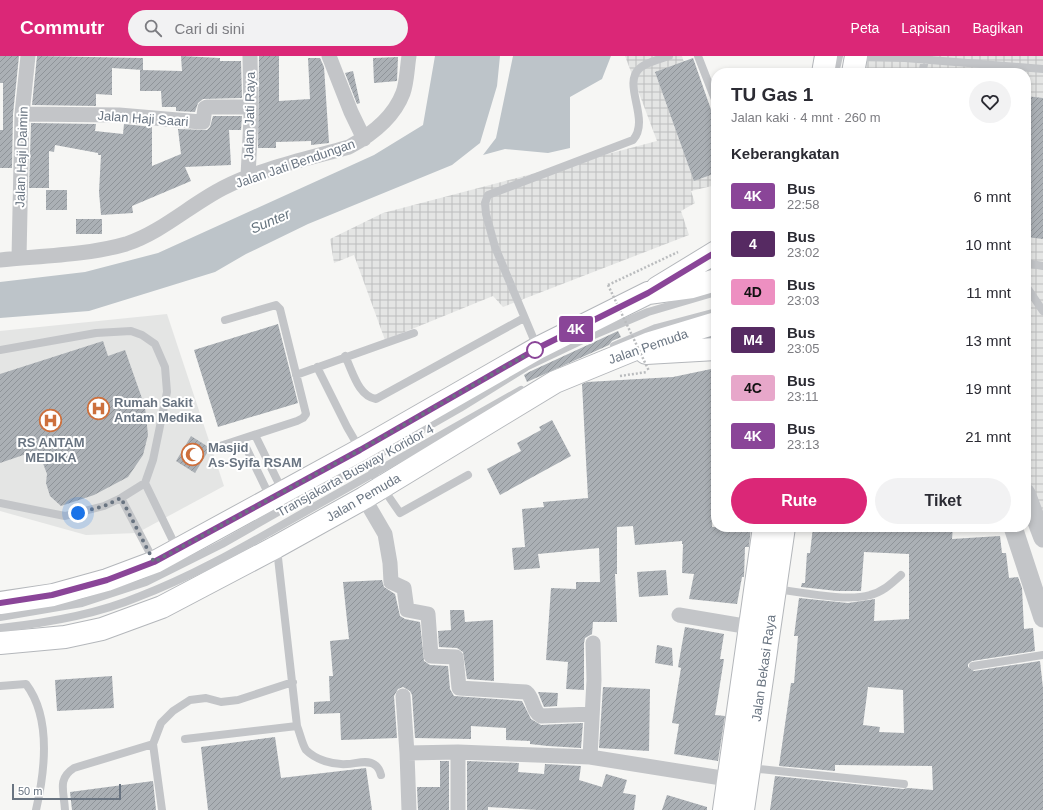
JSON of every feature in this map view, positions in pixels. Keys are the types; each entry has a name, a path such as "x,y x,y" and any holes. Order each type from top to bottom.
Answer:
{"main road":[{"path":"824,68 826,56"},
{"path":"0,603 52,595 107,580 154,562 277,496 364,456 538,348 648,293 711,255"},
{"path":"648,293 692,287 711,281"},
{"name":"Jalan Pemuda","path":"0,643 65,637 102,629 162,607 276,547 364,498 378,480 613,352 650,343 711,325"},
{"path":"613,352 711,349"},
{"name":"Jalan Bekasi Raya","path":"743,810 774,589 770,552 765,532"},
{"name":"Jalan Bekasi Raya","path":"724,810 750,627 770,552 781,532"}],"street":[{"name":"Jalan Haji Daimin","path":"19,258 22,114 28,56"},
{"name":"Jalan Jati Raya","path":"248,176 251,107 250,56"},
{"path":"329,56 351,112 364,139"},
{"name":"Jalan Jati Bendungan","path":"0,260 89,251 126,244 164,226 221,189 248,176 349,147 364,139 394,111 404,92 409,56"},
{"name":"Jalan Haji Saari","path":"22,114 119,115 203,122 205,108 207,107 251,107"},
{"path":"364,498 385,534 390,563 391,582 404,588 407,610 428,614 431,656 456,657 459,688 526,692 529,694 536,712 541,716 592,714"},
{"path":"1031,506 1042,535 1016,535 1043,618"},
{"path":"679,615 750,627"},
{"path":"590,757 594,644"},
{"path":"403,696 409,810"},
{"path":"407,753 458,752 590,757 728,778"},
{"path":"458,752 458,810"}],"lane":[{"path":"538,348 495,247 486,214 485,203 488,195 633,140 638,134 640,124 633,87 636,71 641,66 668,56"},
{"path":"698,56 711,89"},
{"path":"849,62 925,60 960,64 1026,68"},
{"path":"923,68 925,60"},
{"path":"959,68 960,64"},
{"path":"1031,68 1043,69"},
{"path":"1031,264 1043,266"},
{"name":"Transjakarta Busway Koridor 4","path":"0,617 82,603 146,582 222,544 364,456 526,367 589,337 648,312 711,293"},
{"path":"1031,293 1043,311"},
{"path":"217,447 297,421 303,418 306,414 280,309 276,305 225,320"},
{"path":"613,352 656,328 711,313"},
{"path":"345,356 363,392 368,398 376,399 524,318"},
{"path":"0,350 96,333 131,331 142,335 155,344 165,367 167,392 153,460 145,483 121,498 104,506 65,516 0,503"},
{"path":"296,375 345,356 414,333"},
{"path":"317,367 364,456 400,514 468,475"},
{"path":"546,377 566,368"},
{"name":"Transjakarta Busway Koridor 4","path":"0,628 32,624 96,611 138,598 378,480 526,387"},
{"path":"255,435 277,496"},
{"path":"242,439 277,496"},
{"path":"145,483 178,550"},
{"path":"121,498 154,562"},
{"path":"276,547 298,726 306,749 319,759 335,764 376,765 381,775"},
{"path":"774,589 856,598 871,595 882,590 901,575"},
{"path":"973,666 1043,655"},
{"path":"162,810 153,744 161,723 173,710 190,700 206,698 221,702 238,700 293,682"},
{"path":"0,686 26,684 34,694 41,716 44,765 36,810"},
{"path":"185,739 298,726"},
{"path":"65,810 62,779 66,773 74,768 153,744"},
{"path":"748,768 904,784"}],"path":[{"path":"608,286 649,371"}],"shaded area":[{"path":"625,56 682,56 711,154 711,186 691,191 695,203 681,211 689,235 503,307 493,296 385,340 354,255 334,263 330,239 383,213 657,141"},
{"path":"856,56 1043,56 1043,538 1031,506 1031,68 853,68"},
{"name":"Rumah Sakit Antam Medika","path":"167,314 224,486 137,533 86,535 0,511 0,331"}],"water":[{"name":"Sunter","path":"435,56 500,56 497,86 480,143 452,165 308,224 246,254 215,272 89,311 0,318 0,282 85,272 158,253 374,155 423,125"},
{"path":"513,56 611,56 602,79 570,97 570,148 548,153 505,149 483,155 496,138"}],"building":[{"path":"0,56 19,56 13,114 12,168 0,168 0,130 3,130 3,83 0,83"},
{"path":"37,56 143,58 143,70 112,68 112,95 96,94 96,106 32,105"},
{"path":"181,56 220,58 220,61 241,61 242,98 203,99 198,103 195,112 176,111 176,107 162,107 161,91 140,91 140,70 182,71"},
{"path":"259,56 279,56 279,101 310,99 308,58 320,58 324,67 329,143 311,145 311,141 276,142 276,148 258,148"},
{"path":"398,57 397,81 374,83 373,58"},
{"path":"693,58 711,110 711,175 694,181 655,72"},
{"path":"353,71 360,103 357,104 345,73"},
{"path":"1031,97 1043,98 1043,239 1031,238"},
{"path":"213,116 242,116 241,130 229,130 231,165 185,167 191,181 132,206 133,213 101,215 99,192 101,155 98,155 98,153 55,145 54,152 49,151 49,188 29,188 31,123 96,124 95,131 123,134 124,124 152,127 152,166 181,154 178,129 207,130 210,127"},
{"path":"46,190 67,190 67,210 46,210"},
{"path":"76,219 102,219 102,234 76,234"},
{"path":"278,324 298,403 218,427 194,350"},
{"path":"618,331 621,337 612,341 609,345 527,382 524,375 529,372"},
{"path":"103,341 108,356 125,350 145,407 148,435 143,455 128,477 94,495 61,506 50,496 46,483 47,474 38,450 0,463 0,374"},
{"path":"711,369 711,532 750,532 749,547 745,547 744,577 742,577 737,604 689,599 694,574 682,573 682,541 635,545 633,526 617,527 617,574 615,574 617,622 593,622 592,634 585,638 584,643 584,690 566,689 568,662 546,660 551,588 576,589 576,582 600,582 599,548 538,554 540,568 514,570 512,548 525,547 522,509 544,507 543,502 588,498 582,384 587,382 673,377"},
{"path":"552,420 571,456 500,495 487,469 521,451 517,443 541,430 539,427"},
{"name":"Masjid As-Syifa RSAM","path":"191,436 210,448 195,473 176,461"},
{"path":"812,532 953,532 952,539 1000,536 1002,553 1006,553 1009,578 1018,577 1022,588 1024,629 1033,628 1035,651 972,661 968,664 968,667 974,671 1040,661 1043,688 1043,810 770,810 775,776 903,789 933,790 932,766 835,765 835,771 779,766 791,683 794,683 798,636 794,636 799,598 848,603 875,599 874,621 909,619 909,554 864,552 861,591 837,591 801,587 802,583 805,583 807,553 810,553","holes":["868,687 903,690 904,733 879,732 880,727 863,725"]},
{"path":"666,570 668,595 639,597 637,572"},
{"path":"382,580 384,587 395,594 400,616 405,619 420,622 424,661 430,665 448,666 450,689 454,696 522,701 531,719 541,725 583,723 581,748 530,744 530,741 506,740 506,728 471,726 471,739 415,738 412,695 410,691 403,687 398,689 394,696 397,738 341,740 340,713 314,714 314,702 330,701 329,676 333,676 330,641 349,639 343,582"},
{"path":"450,610 464,610 465,622 493,620 494,681 467,679 463,652 457,648 439,647 438,631 451,630"},
{"path":"685,627 724,634 720,659 724,659 715,715 725,716 718,761 674,754 679,724 672,723 681,668 678,667"},
{"path":"657,645 672,648 673,666 655,663"},
{"path":"112,676 114,708 57,711 55,680"},
{"path":"603,687 650,689 649,751 599,748"},
{"path":"538,692 558,693 557,706 544,707"},
{"path":"275,737 281,778 366,768 372,810 208,810 201,747"},
{"path":"440,761 449,761 449,810 418,810 417,787 440,787"},
{"path":"467,761 519,763 518,772 544,774 545,764 581,766 579,780 602,787 606,774 627,780 623,793 636,795 634,810 538,810 488,807 488,810 467,810"},
{"path":"153,781 156,810 72,810 70,792"},
{"path":"667,795 707,807 707,810 662,810"}],"bus line":[{"name":"4K","path":"0,603 52,595 107,580 154,562 271,500 538,348 648,293 711,256"}],"place":[{"name":"Rumah Sakit Antam Medika","path":"99,409"},
{"name":"RS ANTAM MEDIKA","path":"51,420"},
{"name":"Masjid As-Syifa RSAM","path":"193,454"}],"route":[{"path":"78,513 104,506 121,498 154,562 271,500 538,348 535,350"}]}
